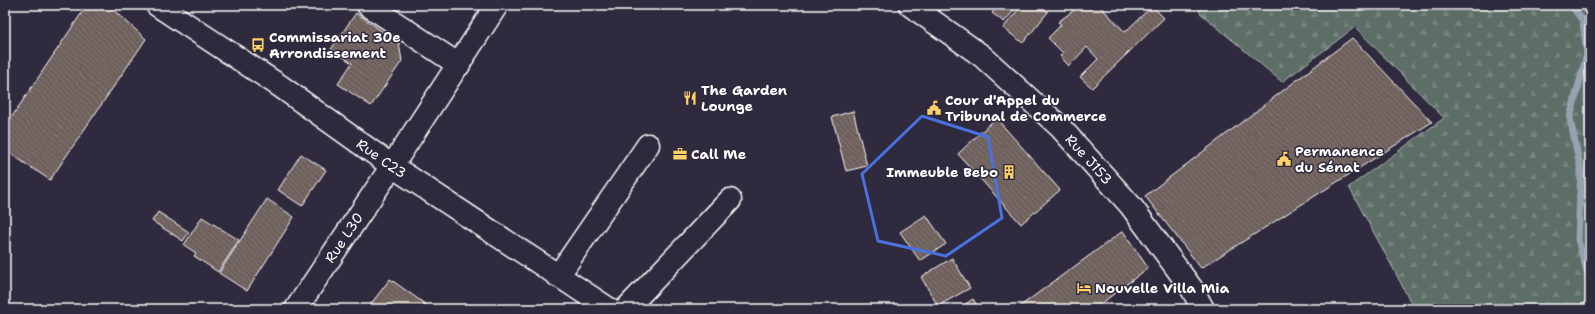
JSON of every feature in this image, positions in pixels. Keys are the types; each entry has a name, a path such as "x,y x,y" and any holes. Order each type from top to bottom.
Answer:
{"street":[{"name":"Rue C23","path":"157,5 280,86 392,166 609,309"},
{"path":"368,5 458,65"},
{"name":"Rue L30","path":"296,309 392,166 497,5"},
{"name":"Rue J153","path":"910,5 982,56 1059,126 1131,206 1192,290 1203,309"},
{"path":"558,276 648,145"},
{"path":"626,309 730,200"}],"highlighted area":[{"path":"922,116 988,137 1002,218 946,256 878,241 862,174"}],"green space":[{"path":"1198,5 1590,5 1590,309 1414,309 1349,187 1444,118 1355,27 1282,82 1200,13"}],"building":[{"path":"5,5 12,5 5,15"},
{"path":"87,5 108,5 146,39 50,180 5,150 5,127"},
{"path":"998,5 1019,5 1004,22 992,13"},
{"path":"1022,5 1039,5 1048,12 1023,43 1003,28"},
{"path":"1100,6 1125,32 1152,6 1164,18 1092,88 1080,77 1098,59 1087,47 1069,66 1060,56 1063,53 1048,38 1061,25 1058,22 1078,7"},
{"path":"356,13 399,43 402,61 371,106 338,84 352,63 331,49"},
{"name":"Permanence du Sénat","path":"1352,38 1432,122 1201,268 1145,196"},
{"path":"853,111 867,166 846,171 832,117"},
{"name":"Immeuble Bebo","path":"996,118 1060,190 1021,224 958,154"},
{"path":"301,154 326,170 302,206 278,190"},
{"path":"267,199 294,217 247,291 219,273"},
{"path":"158,212 189,232 183,241 152,221"},
{"path":"926,215 946,244 920,261 900,232"},
{"path":"202,217 239,240 218,272 194,256 196,253 184,245"},
{"name":"Nouvelle Villa Mia","path":"1123,231 1148,268 1094,309 1021,309 1019,307"},
{"path":"952,258 970,288 938,306 921,277"},
{"path":"390,279 432,309 367,309"},
{"path":"973,299 979,309 958,309"}],"waterway":[{"path":"1571,5 1583,21 1587,54 1570,118 1581,171 1578,240 1590,281"}],"place":[{"name":"Commissariat 30e Arrondissement","path":"258,45"},
{"name":"The Garden Lounge","path":"690,98"},
{"name":"Cour d'Appel du Tribunal de Commerce","path":"934,108"},
{"name":"Call Me","path":"680,154"},
{"name":"Permanence du Sénat","path":"1284,159"},
{"name":"Immeuble Bebo","path":"1009,172"},
{"name":"Nouvelle Villa Mia","path":"1084,288"}]}
